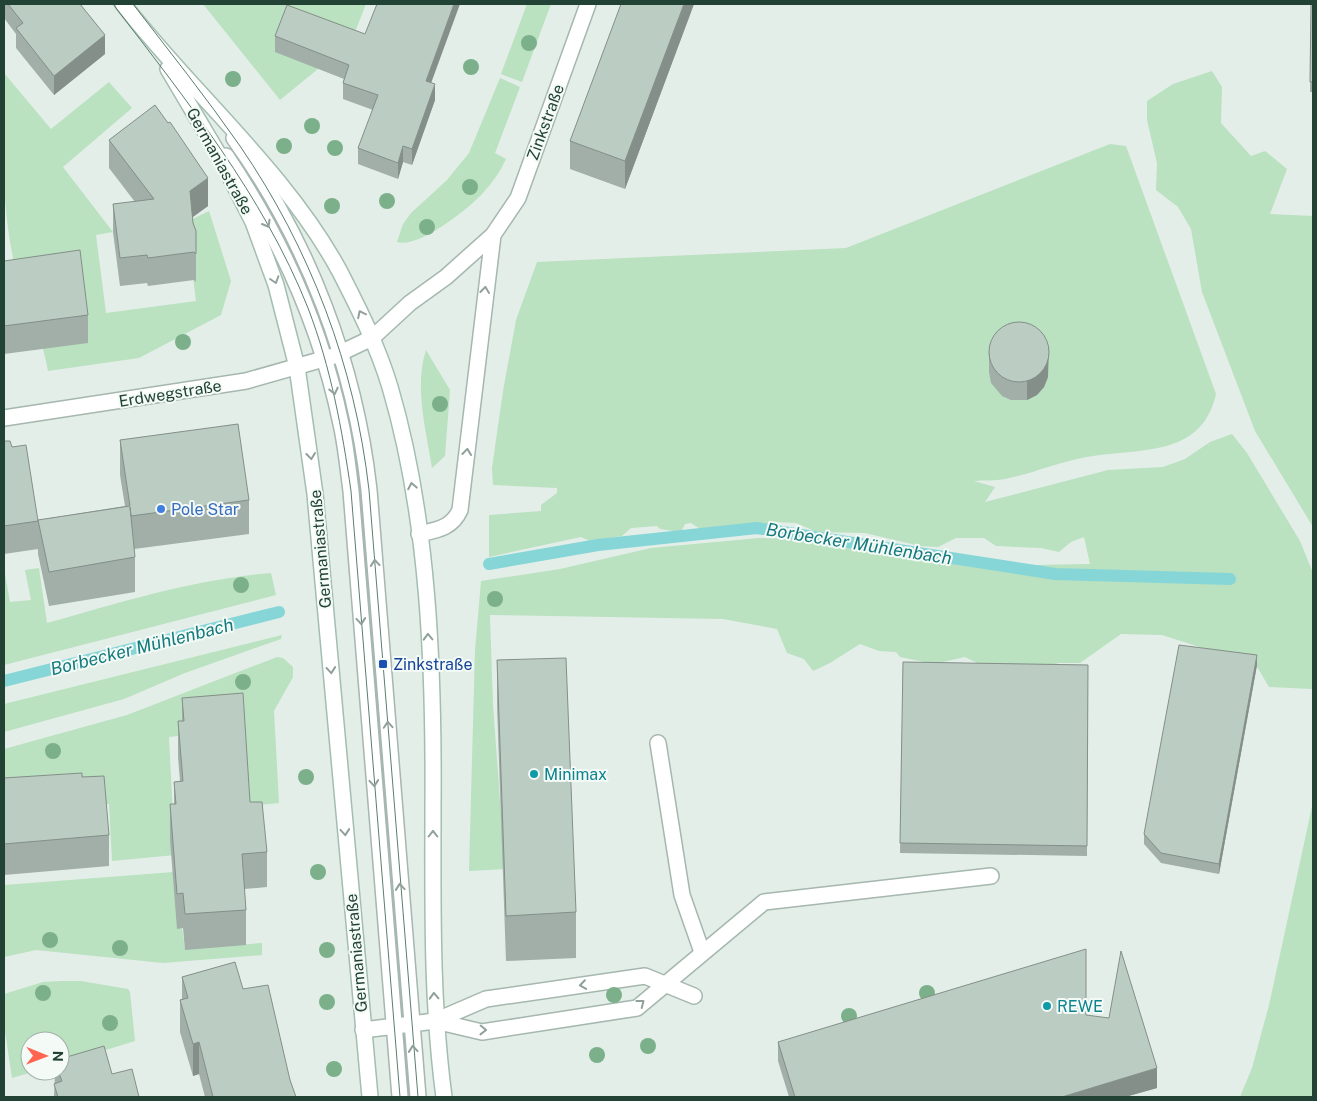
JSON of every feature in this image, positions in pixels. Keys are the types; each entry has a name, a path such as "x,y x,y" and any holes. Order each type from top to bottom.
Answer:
{"main road":[{"name":"Germaniastraße","path":"123,4 288,194 339,270 372,338 390,387 406,458 419,534 427,615 432,741 435,1021 444,1097"},
{"name":"Zinkstraße","path":"333,356 372,338 410,302 446,276 493,235 518,198 588,4"},
{"name":"Germaniastraße","path":"148,35 219,155 253,222 279,295 297,367 306,419 315,494 370,1097"},
{"path":"148,35 270,229 333,356 358,412 368,481 418,1097"},
{"name":"Zinkstraße","path":"419,534 445,528 457,517 460,510 493,235"},
{"path":"333,356 351,492 400,1097"},
{"name":"Erdwegstraße","path":"4,418 218,386 297,367 333,356"},
{"path":"658,743 682,896 702,952"},
{"path":"435,1021 482,1032 637,1008 664,983 764,902 990,876"},
{"path":"363,1030 435,1021 486,999 645,976 694,996"}],"green space":[{"path":"203,4 366,4 351,42 280,100"},
{"path":"527,4 551,4 522,82 501,74"},
{"path":"1212,71 1222,87 1221,123 1251,156 1265,151 1287,169 1270,214 1313,216 1313,527 1255,431 1202,292 1191,229 1178,207 1156,190 1157,163 1147,120 1147,101 1173,84"},
{"path":"4,73 51,129 109,82 132,108 63,167 113,232 96,235 106,313 196,301 186,222 209,211 231,281 221,315 139,358 48,371 41,343 18,276 10,239 4,168"},
{"path":"500,78 520,87 495,153 506,159 498,173 486,190 454,218 417,240 406,243 397,242 403,224 411,213 447,180 469,153"},
{"path":"1110,144 1126,146 1216,394 1208,416 1196,431 1180,441 1162,447 1082,458 1005,479 974,481 995,487 985,502 1108,470 1163,467 1185,459 1210,442 1232,434 1247,453 1300,541 1313,573 1312,689 1269,687 1256,665 1162,635 1121,634 1080,663 1059,663 1035,670 983,666 965,657 934,664 900,657 896,652 879,651 860,644 830,663 813,671 804,659 787,653 777,629 723,619 490,615 493,705 505,869 469,871 475,650 481,581 560,569 651,548 759,538 804,539 888,552 1035,565 1090,564 1084,537 1071,542 1059,552 1041,548 996,546 984,538 956,538 938,547 920,546 865,533 817,532 796,523 775,522 762,531 749,534 704,530 691,523 685,524 681,532 660,529 657,526 631,528 622,536 590,541 581,537 489,557 489,515 541,511 541,505 557,493 557,488 493,485 492,468 516,320 537,262 846,248"},
{"path":"426,350 450,390 445,456 432,468 421,394 421,379"},
{"path":"4,568 10,602 31,600 25,570 39,568 47,623 158,592 243,576 271,573 276,595 4,665"},
{"path":"282,635 281,639 185,673 124,699 4,732 4,704"},
{"path":"277,657 283,658 293,667 293,677 274,711 279,803 248,806 243,729 169,737 175,855 112,861 109,804 4,811 4,749 127,715"},
{"path":"1313,802 1313,1097 1240,1097 1252,1068 1269,1005"},
{"path":"174,872 185,949 262,943 262,955 163,963 36,950 4,957 4,885"},
{"path":"81,981 128,989 130,992 135,1041 70,1061 70,1031 20,1031 20,1076 12,1078 4,1025 4,994 43,982"}],"building":[{"path":"8,4 80,4 105,35 54,76 16,28 23,23"},
{"path":"377,4 454,4 426,81 435,84 412,149 403,146 398,163 358,148 378,95 343,83 349,65 275,36 287,5 365,34"},
{"path":"621,4 684,4 625,161 570,141"},
{"path":"1311,4 1313,4 1313,82 1310,82"},
{"path":"155,105 168,123 170,122 208,178 190,191 193,223 196,231 196,254 194,252 148,258 147,255 120,258 113,204 154,199 109,140"},
{"path":"80,250 88,315 4,326 4,261"},
{"path":"1019,322 1035,327 1040,331 1044,336 1049,352 1044,368 1040,373 1035,377 1019,382 1003,377 998,373 994,368 989,352 994,336 998,331 1003,327"},
{"path":"238,424 249,500 131,516 130,507 135,557 49,572 38,520 130,506 120,440"},
{"path":"4,441 10,441 12,447 26,445 38,521 4,526"},
{"path":"1179,645 1257,655 1219,864 1161,853 1144,834"},
{"name":"Minimax","path":"566,658 576,912 506,916 497,660"},
{"path":"903,662 1088,665 1087,846 900,843"},
{"path":"243,693 250,802 262,802 267,852 242,854 246,910 185,914 183,893 177,894 170,804 176,804 174,782 183,781 178,721 184,721 182,698"},
{"path":"82,773 82,777 104,776 109,835 4,844 4,778"},
{"name":"REWE","path":"1086,949 1086,1015 1109,1018 1121,951 1157,1068 1062,1097 795,1097 778,1042"},
{"path":"235,962 243,989 268,985 290,1080 296,1097 213,1097 199,1042 193,1044 180,1000 188,998 182,977"},
{"path":"104,1046 112,1074 132,1069 139,1097 58,1097 54,1084 70,1081 70,1056"}],"waterway":[{"name":"Borbecker Mühlenbach","path":"489,564 598,545 757,528 1055,574 1230,579"},
{"name":"Borbecker Mühlenbach","path":"4,681 279,612"}],"tram line":[{"path":"113,4 195,113 246,187 290,266 308,308 323,353 340,422 351,491 400,1097"},
{"path":"133,4 240,146 288,225 326,310 353,398 369,490 418,1097"}],"place":[{"name":"Pole Star","path":"161,509"},
{"name":"Zinkstraße","path":"383,664"},
{"name":"Minimax","path":"534,774"},
{"name":"REWE","path":"1047,1006"}]}
